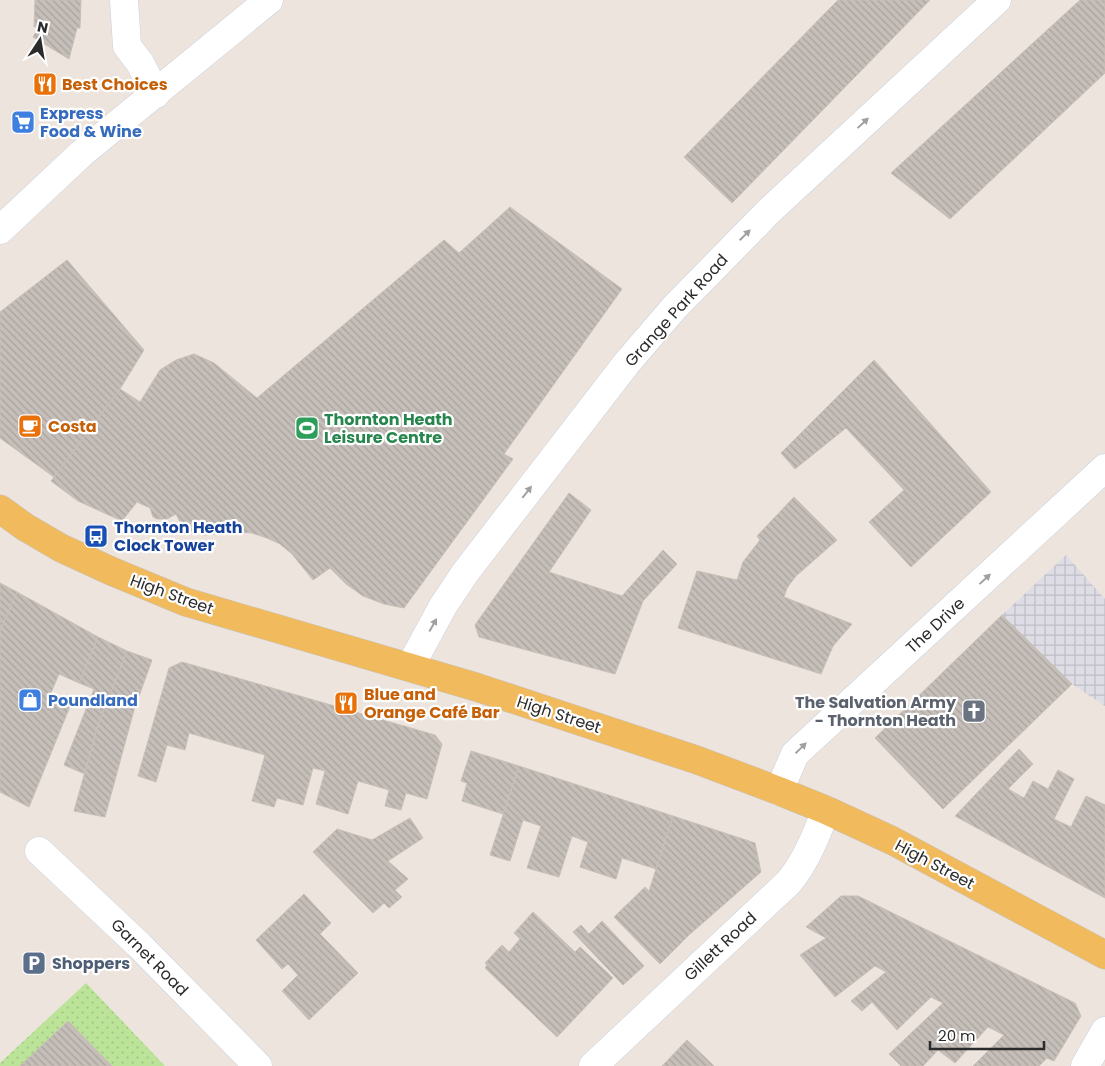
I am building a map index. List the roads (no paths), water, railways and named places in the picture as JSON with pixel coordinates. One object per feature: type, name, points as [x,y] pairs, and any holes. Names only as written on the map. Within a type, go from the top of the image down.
[{"type":"main road","name":"High Street","points":[[0,509],[25,527],[61,548],[186,602],[410,667],[646,742],[779,791],[826,810],[900,845],[1105,954]]},
{"type":"street","points":[[124,0],[127,46],[140,63],[156,94]]},
{"type":"street","points":[[2,227],[82,153],[269,0]]},
{"type":"street","name":"Grange Park Road","points":[[410,667],[443,606],[465,573],[626,364],[674,308],[769,211],[997,0]]},
{"type":"street","name":"The Drive","points":[[779,791],[795,754],[1105,468]]},
{"type":"street","name":"Gillett Road","points":[[593,1066],[799,870],[811,848],[826,810]]},
{"type":"street","name":"Garnet Road","points":[[39,851],[140,945],[258,1066]]},
{"type":"street","points":[[1085,1066],[1105,1031]]},
{"type":"place","name":"Best Choices","points":[[45,84]]},
{"type":"place","name":"Express Food & Wine","points":[[23,122]]},
{"type":"place","name":"Costa","points":[[30,426]]},
{"type":"place","name":"Thornton Heath Leisure Centre","points":[[307,428]]},
{"type":"place","name":"Thornton Heath Clock Tower","points":[[96,536]]},
{"type":"place","name":"Poundland","points":[[30,700]]},
{"type":"place","name":"Blue and Orange Café Bar","points":[[346,703]]},
{"type":"place","name":"The Salvation Army - Thornton Heath","points":[[974,711]]},
{"type":"place","name":"Shoppers","points":[[34,963]]}]
